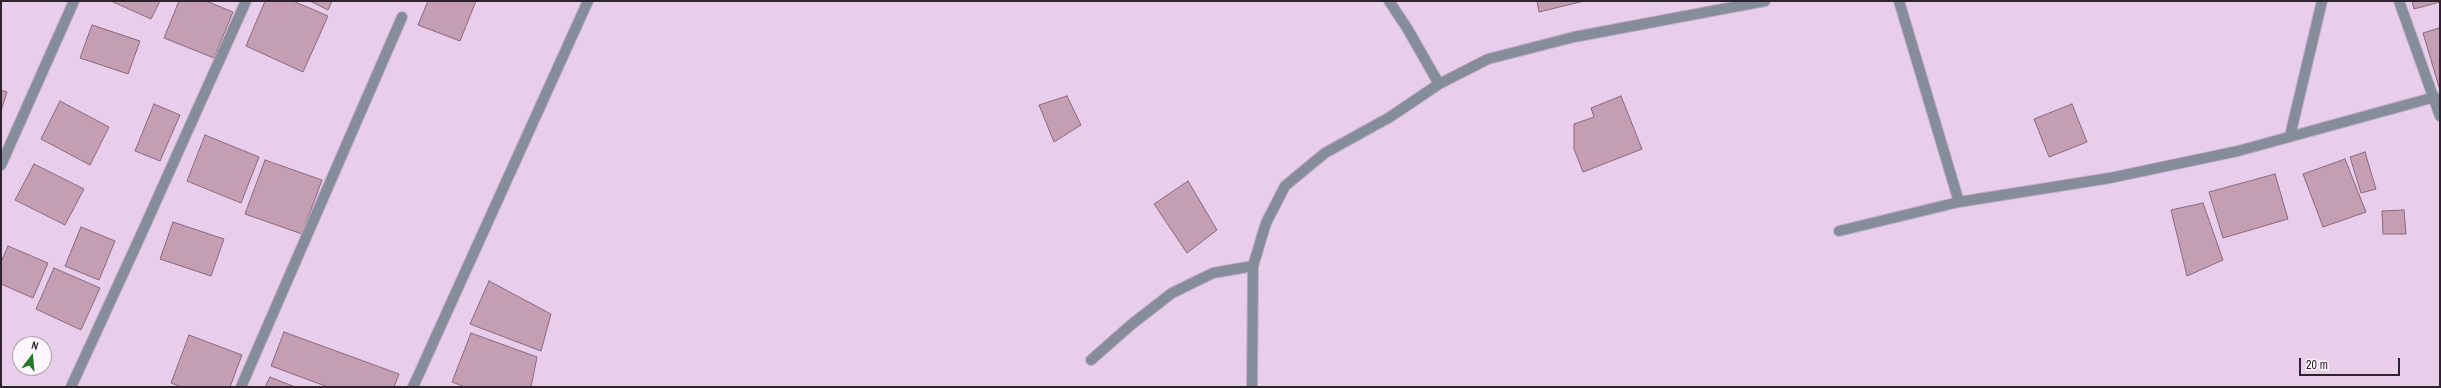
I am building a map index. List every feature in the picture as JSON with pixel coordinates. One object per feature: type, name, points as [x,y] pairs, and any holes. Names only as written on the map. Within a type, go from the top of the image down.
[{"type":"street","points":[[1,165],[74,1]]},
{"type":"street","points":[[71,387],[246,1]]},
{"type":"street","points":[[413,387],[588,1]]},
{"type":"street","points":[[1389,1],[1407,28],[1438,84]]},
{"type":"street","points":[[1252,387],[1253,266],[1266,223],[1285,186],[1325,153],[1390,117],[1438,84],[1488,59],[1574,37],[1765,1]]},
{"type":"street","points":[[1899,1],[1959,202]]},
{"type":"street","points":[[2290,136],[2322,1]]},
{"type":"street","points":[[2399,1],[2435,97],[2440,116]]},
{"type":"street","points":[[241,387],[402,17]]},
{"type":"street","points":[[1839,231],[1959,202],[2110,178],[2238,151],[2435,97]]},
{"type":"street","points":[[1092,360],[1132,324],[1172,293],[1213,273],[1253,266]]},
{"type":"building","points":[[111,1],[160,1],[151,19]]},
{"type":"building","points":[[179,1],[206,1],[233,12],[214,58],[164,38]]},
{"type":"building","points":[[265,1],[293,1],[328,16],[303,72],[246,46]]},
{"type":"building","points":[[310,1],[332,1],[328,10]]},
{"type":"building","points":[[428,1],[476,1],[460,41],[418,25]]},
{"type":"building","points":[[1537,1],[1584,1],[1539,12]]},
{"type":"building","points":[[2412,1],[2440,1],[2440,2],[2414,9]]},
{"type":"building","points":[[92,25],[140,41],[128,74],[80,58]]},
{"type":"building","points":[[2439,28],[2440,32],[2440,90],[2423,33]]},
{"type":"building","points":[[1,90],[7,92],[1,111]]},
{"type":"building","points":[[1067,96],[1081,125],[1054,142],[1039,105]]},
{"type":"building","points":[[1621,96],[1642,149],[1583,172],[1574,149],[1574,124],[1594,117],[1591,108]]},
{"type":"building","points":[[60,101],[109,127],[90,165],[41,139]]},
{"type":"building","points":[[154,104],[180,115],[160,161],[135,151]]},
{"type":"building","points":[[2072,104],[2087,142],[2049,157],[2034,119]]},
{"type":"building","points":[[205,135],[259,157],[241,203],[187,181]]},
{"type":"building","points":[[2365,152],[2376,189],[2361,193],[2350,157]]},
{"type":"building","points":[[2345,159],[2366,212],[2323,227],[2303,174]]},
{"type":"building","points":[[265,160],[322,180],[302,234],[245,214]]},
{"type":"building","points":[[34,164],[84,189],[65,225],[15,200]]},
{"type":"building","points":[[2275,174],[2288,219],[2223,238],[2209,192]]},
{"type":"building","points":[[1188,181],[1217,230],[1187,253],[1154,204]]},
{"type":"building","points":[[2203,203],[2223,260],[2187,276],[2171,210]]},
{"type":"building","points":[[2404,210],[2406,234],[2383,234],[2382,211]]},
{"type":"building","points":[[173,222],[224,239],[211,276],[160,259]]},
{"type":"building","points":[[81,227],[115,241],[99,280],[65,266]]},
{"type":"building","points":[[8,246],[48,263],[33,298],[1,284],[1,262]]},
{"type":"building","points":[[54,268],[100,288],[81,330],[36,309]]},
{"type":"building","points":[[489,281],[551,314],[541,351],[470,324]]},
{"type":"building","points":[[284,332],[399,374],[394,387],[328,387],[271,366]]},
{"type":"building","points":[[471,333],[537,357],[531,387],[465,387],[452,382]]},
{"type":"building","points":[[189,335],[242,355],[230,387],[182,387],[171,383]]},
{"type":"building","points":[[270,377],[295,387],[265,387]]}]
